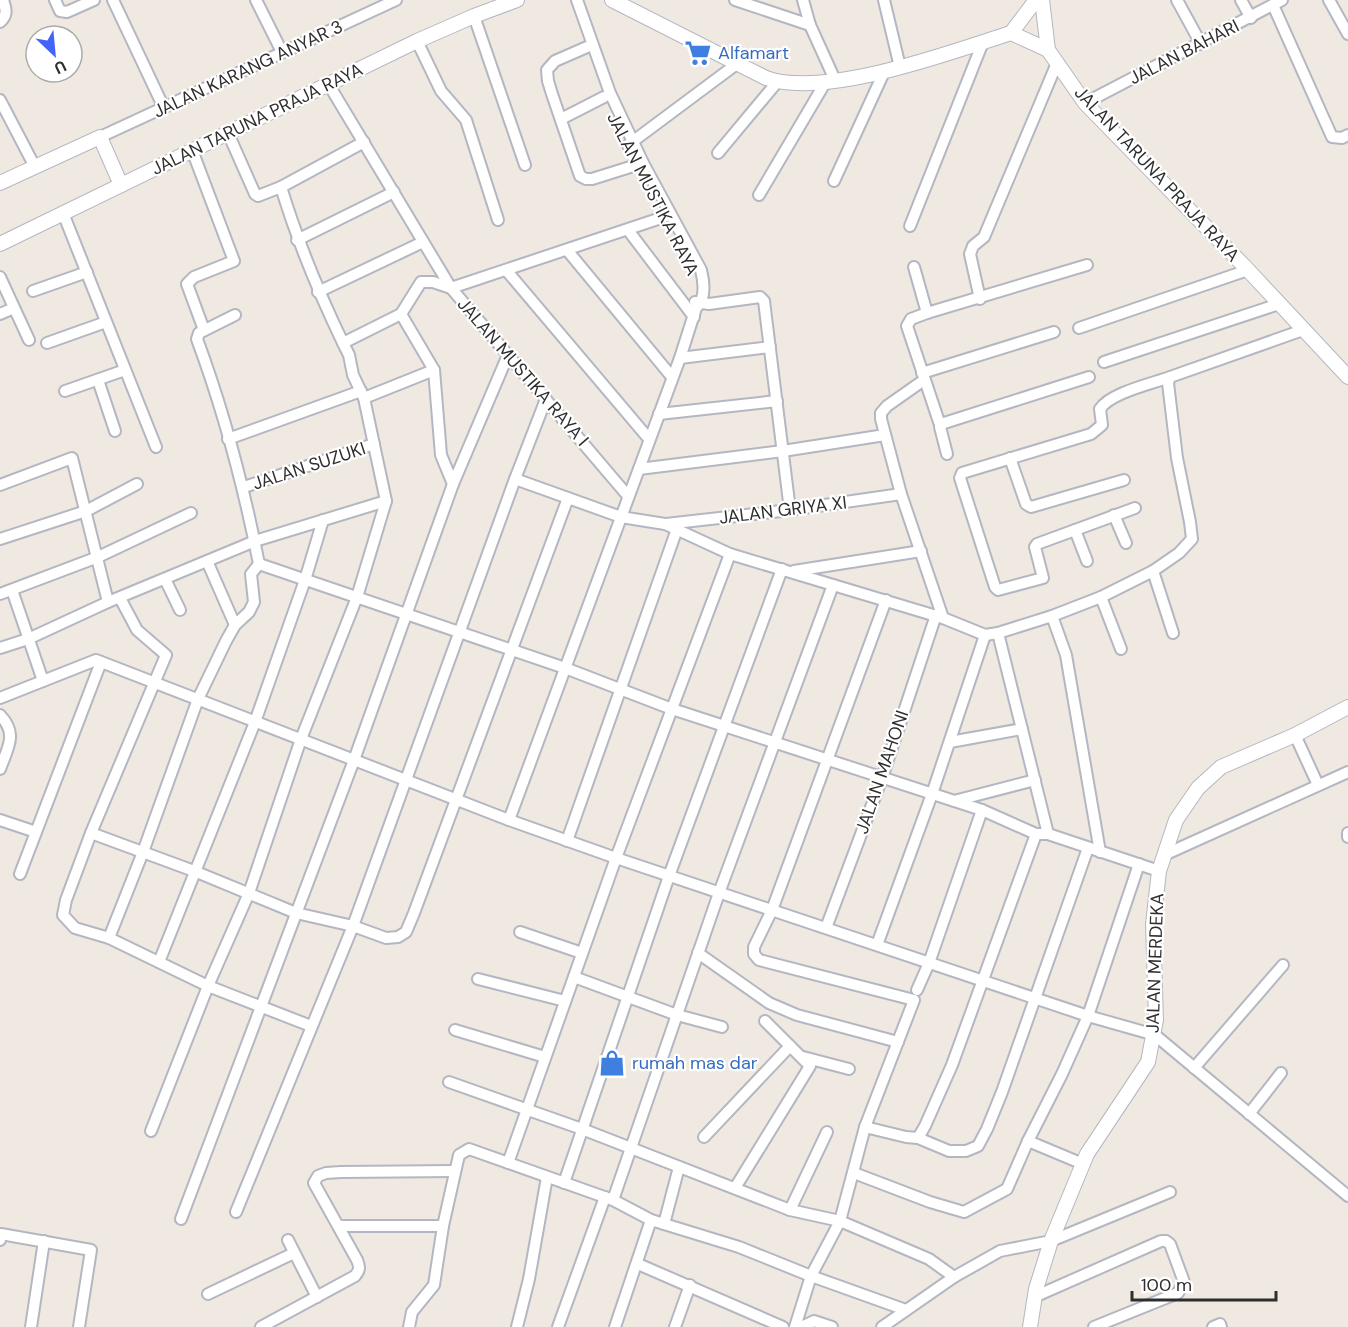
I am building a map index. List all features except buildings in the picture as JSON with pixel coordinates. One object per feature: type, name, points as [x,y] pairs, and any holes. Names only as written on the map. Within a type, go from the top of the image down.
[{"type":"street","points":[[0,22],[5,18],[6,10],[3,0]]},
{"type":"street","points":[[55,0],[60,11],[68,12],[94,0]]},
{"type":"street","points":[[113,0],[164,108]]},
{"type":"street","points":[[256,0],[282,52]]},
{"type":"street","name":"JALAN KARANG ANYAR 3","points":[[100,137],[396,0]]},
{"type":"street","name":"JALAN TARUNA PRAJA RAYA","points":[[0,244],[417,41],[517,0]]},
{"type":"street","name":"JALAN MUSTIKA RAYA","points":[[509,820],[680,358],[704,282],[701,270],[667,216],[604,97],[570,0]]},
{"type":"street","name":"JALAN MUSTIKA RAYA","points":[[577,0],[630,144]]},
{"type":"street","points":[[612,0],[766,78],[778,81],[830,82],[900,67],[1011,33],[1036,0]]},
{"type":"street","points":[[735,0],[810,25]]},
{"type":"street","points":[[802,0],[830,82]]},
{"type":"street","points":[[884,0],[900,67]]},
{"type":"street","points":[[1042,0],[1048,50]]},
{"type":"street","points":[[1177,0],[1201,44]]},
{"type":"street","points":[[1241,0],[1251,18]]},
{"type":"street","points":[[1329,0],[1348,34]]},
{"type":"street","points":[[1278,3],[1332,137],[1342,138],[1348,135]]},
{"type":"street","name":"JALAN BAHARI","points":[[1085,103],[1278,3]]},
{"type":"street","points":[[474,16],[525,165]]},
{"type":"street","points":[[1011,33],[1048,50]]},
{"type":"street","points":[[417,41],[441,92],[466,120],[498,220]]},
{"type":"street","points":[[910,226],[983,42]]},
{"type":"street","points":[[587,47],[555,61],[547,70],[548,81],[580,176],[586,179],[640,164]]},
{"type":"street","name":"JALAN TARUNA PRAJA RAYA","points":[[1048,50],[1085,103],[1346,372]]},
{"type":"street","points":[[630,144],[738,63]]},
{"type":"street","points":[[980,299],[970,254],[973,246],[984,237],[1057,63]]},
{"type":"street","points":[[834,181],[885,70]]},
{"type":"street","points":[[718,153],[778,81]]},
{"type":"street","points":[[759,195],[830,82]]},
{"type":"street","points":[[329,85],[451,288]]},
{"type":"street","points":[[561,119],[604,97]]},
{"type":"street","points":[[0,100],[35,166]]},
{"type":"street","points":[[228,133],[255,194],[258,196],[281,187],[364,142]]},
{"type":"street","points":[[0,183],[100,137],[121,185]]},
{"type":"street","points":[[192,150],[234,261],[194,277],[187,284],[204,330]]},
{"type":"street","points":[[151,1131],[208,986],[249,893],[301,739],[357,597],[386,501],[363,395],[353,375],[349,355],[318,292],[297,240],[281,187]]},
{"type":"street","points":[[297,240],[394,192]]},
{"type":"street","points":[[63,213],[156,447]]},
{"type":"street","name":"JALAN MUSTIKA RAYA I","points":[[628,496],[451,288],[667,216]]},
{"type":"street","points":[[628,230],[696,308],[760,297],[763,299],[790,510]]},
{"type":"street","points":[[318,292],[423,242]]},
{"type":"street","points":[[567,250],[672,377]]},
{"type":"street","points":[[947,454],[941,424],[907,326],[911,319],[1087,265]]},
{"type":"street","points":[[914,267],[927,313]]},
{"type":"street","points":[[506,270],[649,439]]},
{"type":"street","points":[[1079,328],[1248,270]]},
{"type":"street","points":[[33,291],[87,272]]},
{"type":"street","points":[[0,277],[28,340]]},
{"type":"street","points":[[343,343],[401,314],[422,282],[433,282],[451,288]]},
{"type":"street","points":[[1104,362],[1280,304]]},
{"type":"street","points":[[0,314],[15,308]]},
{"type":"street","points":[[401,314],[434,370],[441,455],[453,484]]},
{"type":"street","points":[[235,315],[199,333],[197,339],[214,385],[228,439],[244,487],[260,564]]},
{"type":"street","points":[[47,343],[106,322]]},
{"type":"street","points":[[1135,508],[1035,546],[1043,578],[996,589],[960,478],[962,473],[1091,434],[1102,425],[1100,410],[1102,406],[1126,393],[1303,330]]},
{"type":"street","points":[[940,616],[901,494],[881,419],[883,410],[923,377],[1054,332]]},
{"type":"street","points":[[680,358],[770,347]]},
{"type":"street","points":[[181,1219],[354,760],[453,484],[508,355]]},
{"type":"street","points":[[65,391],[125,370]]},
{"type":"street","points":[[228,439],[434,370]]},
{"type":"street","points":[[941,424],[1089,377]]},
{"type":"street","points":[[515,479],[621,517],[665,524],[730,554],[940,616],[985,635],[998,633],[1101,597],[1153,571],[1179,553],[1191,539],[1191,522],[1177,458],[1171,412],[1168,383],[1170,377]]},
{"type":"street","points":[[98,380],[115,431]]},
{"type":"street","points":[[236,1212],[353,926],[546,399]]},
{"type":"street","points":[[659,414],[777,401]]},
{"type":"street","points":[[639,469],[783,451],[885,435]]},
{"type":"street","name":"JALAN SUZUKI","points":[[244,487],[374,444]]},
{"type":"street","points":[[0,485],[72,458],[108,602]]},
{"type":"street","points":[[1010,458],[1027,505],[1031,507],[1124,480]]},
{"type":"street","points":[[0,539],[86,511],[137,484]]},
{"type":"street","name":"JALAN GRIYA XI","points":[[665,524],[790,510],[901,494]]},
{"type":"street","points":[[91,833],[194,871],[296,913],[353,926],[386,938],[398,937],[406,932],[568,498]]},
{"type":"street","points":[[0,648],[28,639],[108,602],[255,541],[386,501]]},
{"type":"street","points":[[0,594],[98,557],[191,513]]},
{"type":"street","points":[[1114,515],[1126,543]]},
{"type":"street","points":[[159,962],[255,722],[305,580],[323,520]]},
{"type":"street","points":[[567,841],[677,530]]},
{"type":"street","points":[[1075,530],[1087,561]]},
{"type":"street","points":[[786,570],[921,551]]},
{"type":"street","points":[[508,1163],[616,858],[730,554]]},
{"type":"street","points":[[207,561],[236,625]]},
{"type":"street","points":[[260,564],[565,668],[672,710],[982,810],[1036,834],[1048,834],[1159,871]]},
{"type":"street","points":[[109,938],[143,852],[198,699],[226,641],[254,602],[251,573],[260,564]]},
{"type":"street","points":[[564,1183],[723,726],[786,570]]},
{"type":"street","points":[[1153,571],[1173,633]]},
{"type":"street","points":[[165,579],[180,610]]},
{"type":"street","points":[[558,1327],[631,1148],[719,893],[833,585]]},
{"type":"street","points":[[12,590],[43,681]]},
{"type":"street","points":[[1101,597],[1121,648]]},
{"type":"street","points":[[120,598],[137,630],[166,655],[91,833],[66,900],[63,915],[75,928],[109,938],[208,986],[311,1026]]},
{"type":"street","points":[[795,1327],[811,1276],[840,1221],[865,1127],[914,1000],[759,960],[754,954],[754,947],[772,910],[886,600]]},
{"type":"street","name":"JALAN MAHONI","points":[[826,928],[940,616]]},
{"type":"street","points":[[1052,616],[1066,655],[1100,852]]},
{"type":"street","points":[[998,633],[1048,834]]},
{"type":"street","points":[[877,945],[932,794],[985,635]]},
{"type":"street","points":[[0,698],[96,660],[567,841],[1088,1016],[1155,1035],[1348,1196]]},
{"type":"street","points":[[20,874],[101,662]]},
{"type":"street","name":"JALAN MERDEKA","points":[[1030,1327],[1034,1297],[1051,1241],[1087,1154],[1148,1062],[1155,1035],[1156,1020],[1154,924],[1159,871],[1176,820],[1198,788],[1229,762],[1347,711]]},
{"type":"street","points":[[0,715],[9,725],[11,734],[0,769]]},
{"type":"street","points":[[950,742],[1022,729]]},
{"type":"street","points":[[1295,735],[1318,785]]},
{"type":"street","points":[[1164,855],[1348,772]]},
{"type":"street","points":[[954,801],[1035,780]]},
{"type":"street","points":[[917,990],[929,963],[982,810]]},
{"type":"street","points":[[0,820],[36,832]]},
{"type":"street","points":[[918,1138],[952,1065],[1036,834]]},
{"type":"street","points":[[865,1127],[918,1138],[949,1151],[966,1151],[978,1146],[1002,1092],[1088,848]]},
{"type":"street","points":[[854,1173],[930,1202],[964,1212],[1007,1189],[1088,1016],[1139,864]]},
{"type":"street","points":[[520,932],[582,953]]},
{"type":"street","points":[[698,953],[769,1003],[797,1015],[898,1042]]},
{"type":"street","points":[[1194,1068],[1283,965]]},
{"type":"street","points":[[574,977],[677,1015],[722,1027]]},
{"type":"street","points":[[478,979],[565,1001]]},
{"type":"street","points":[[735,1188],[810,1066],[765,1021]]},
{"type":"street","points":[[455,1030],[545,1057]]},
{"type":"street","points":[[704,1137],[790,1047]]},
{"type":"street","points":[[801,1057],[849,1069]]},
{"type":"street","points":[[1249,1114],[1281,1073]]},
{"type":"street","points":[[449,1082],[631,1148],[790,1210],[840,1221],[929,1259],[954,1277]]},
{"type":"street","points":[[790,1210],[827,1132]]},
{"type":"street","points":[[1028,1141],[1083,1164]]},
{"type":"street","points":[[409,1327],[412,1312],[434,1285],[443,1226],[459,1155],[469,1149],[609,1198],[651,1220],[739,1247],[906,1310]]},
{"type":"street","points":[[664,1224],[680,1167]]},
{"type":"street","points":[[261,1327],[355,1276],[360,1267],[314,1183],[318,1176],[341,1172],[455,1171]]},
{"type":"street","points":[[517,1327],[529,1279],[548,1177]]},
{"type":"street","points":[[882,1327],[954,1277],[1000,1251],[1051,1241],[1170,1192]]},
{"type":"street","points":[[615,1327],[651,1220]]},
{"type":"street","points":[[339,1226],[443,1226]]},
{"type":"street","points":[[1,1237],[44,1241],[92,1250],[79,1327]]},
{"type":"street","points":[[288,1240],[317,1297]]},
{"type":"street","points":[[31,1327],[44,1241]]},
{"type":"street","points":[[1034,1297],[1161,1241],[1170,1244],[1184,1282],[1178,1293],[1094,1327]]},
{"type":"street","points":[[208,1294],[294,1253]]},
{"type":"street","points":[[638,1263],[783,1327]]},
{"type":"street","points":[[675,1327],[690,1285]]},
{"type":"street","points":[[801,1327],[814,1321],[832,1327]]},
{"type":"street","points":[[1213,1327],[1220,1324],[1221,1327]]},
{"type":"place","name":"Alfamart","points":[[698,53]]},
{"type":"place","name":"rumah mas dar","points":[[612,1063]]}]
